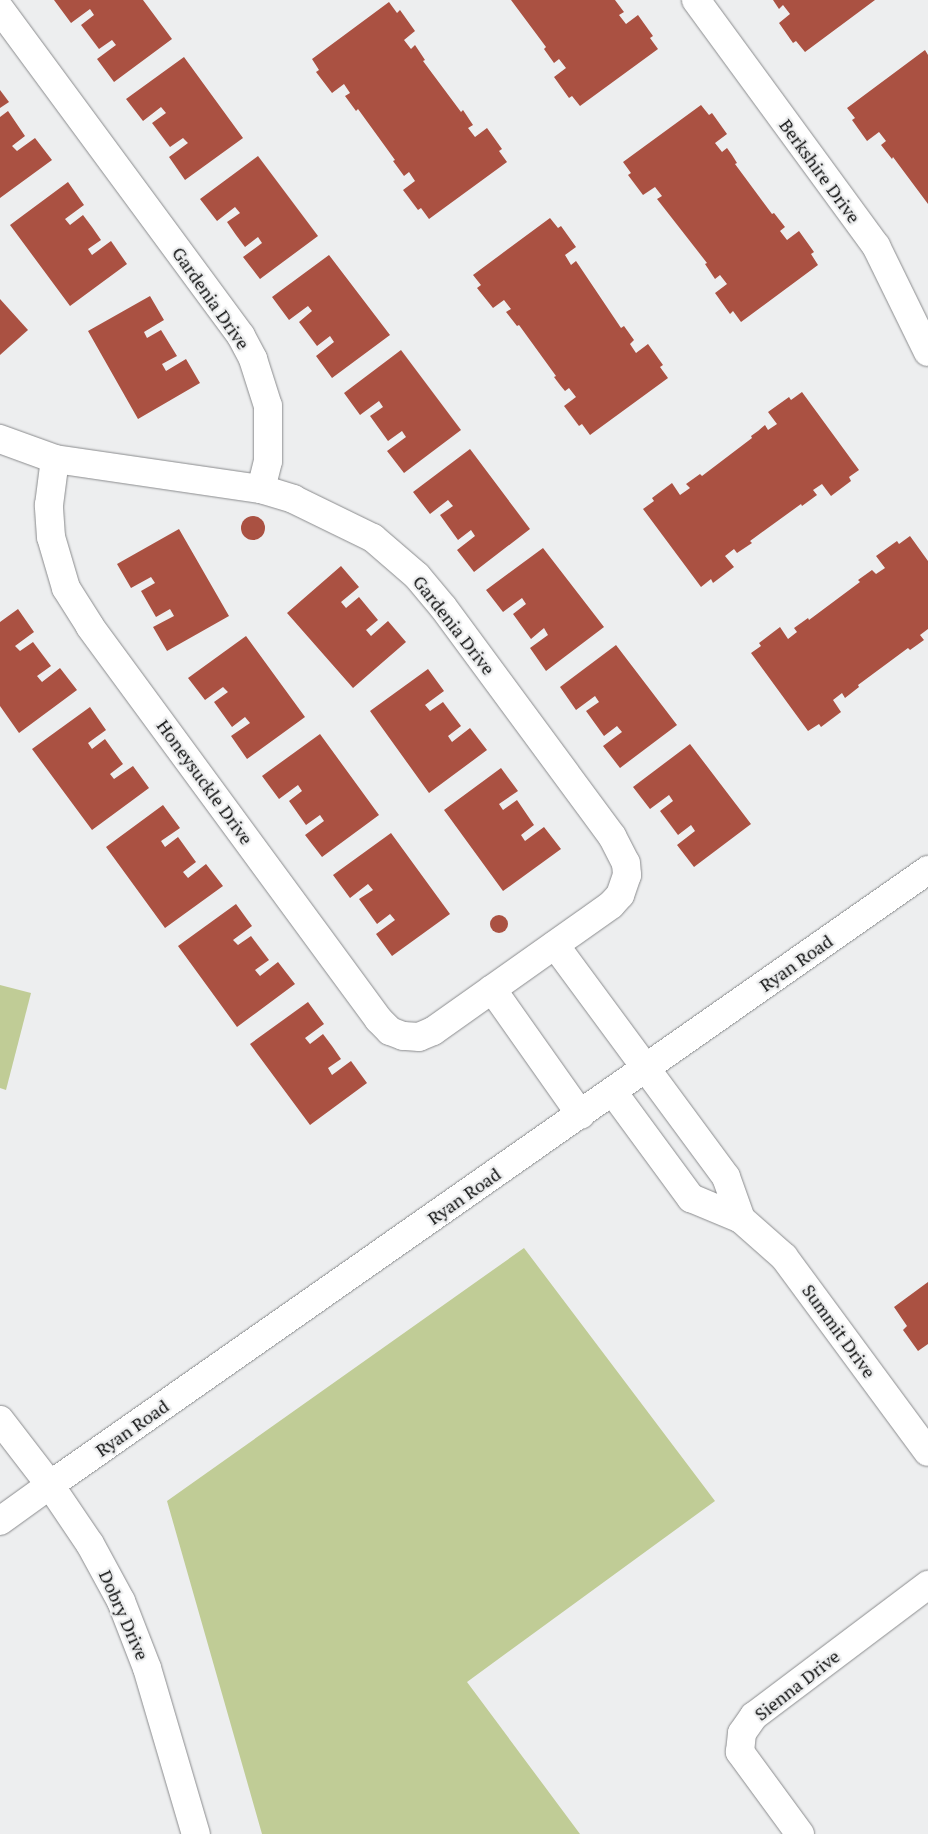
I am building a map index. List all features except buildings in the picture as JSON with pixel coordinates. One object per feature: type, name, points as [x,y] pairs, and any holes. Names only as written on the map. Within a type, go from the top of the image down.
[{"type":"street","name":"Berkshire Drive","points":[[696,0],[876,246],[928,352]]},
{"type":"street","name":"Gardenia Drive","points":[[0,9],[241,336],[253,359],[268,406],[268,461],[262,489],[293,499],[333,516],[373,538],[418,576],[612,836],[626,863],[625,886],[612,905],[524,967]]},
{"type":"street","points":[[0,440],[55,459],[262,489]]},
{"type":"street","name":"Honeysuckle Drive","points":[[55,459],[49,505],[51,537],[66,588],[90,626],[379,1020],[397,1034],[419,1037],[433,1031],[524,967]]},
{"type":"street","name":"Ryan Road","points":[[0,1521],[928,870]]},
{"type":"street","points":[[555,945],[646,1069]]},
{"type":"street","points":[[492,989],[581,1115]]},
{"type":"street","name":"Summit Drive","points":[[646,1069],[726,1177],[741,1219]]},
{"type":"street","name":"Summit Drive","points":[[613,1092],[691,1198],[741,1219],[784,1257],[928,1452]]},
{"type":"street","name":"Dobry Drive","points":[[0,1420],[50,1485],[90,1544],[121,1601],[147,1668],[196,1834]]},
{"type":"street","name":"Sienna Drive","points":[[800,1834],[740,1752],[742,1732],[754,1716],[928,1585]]},
{"type":"green space","points":[[0,985],[31,993],[6,1090],[0,1088]]},
{"type":"green space","points":[[524,1248],[715,1501],[467,1682],[580,1834],[262,1834],[167,1501]]}]
